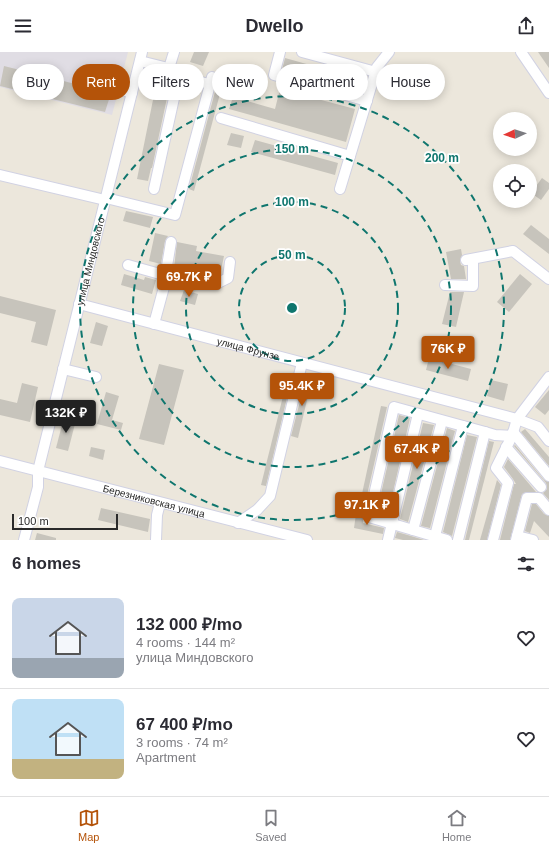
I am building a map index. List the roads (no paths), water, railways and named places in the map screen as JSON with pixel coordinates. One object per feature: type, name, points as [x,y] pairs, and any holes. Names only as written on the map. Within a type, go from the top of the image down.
[{"type":"street","points":[[170,64],[174,52]]},
{"type":"street","points":[[280,52],[274,75],[367,101]]},
{"type":"street","points":[[302,52],[376,72],[340,189]]},
{"type":"street","points":[[379,64],[389,52]]},
{"type":"street","points":[[521,52],[549,93]]},
{"type":"street","points":[[141,56],[160,64]]},
{"type":"street","name":"улица Миндовского","points":[[24,540],[35,513],[38,471],[141,56]]},
{"type":"street","points":[[0,175],[175,215],[210,80],[204,80]]},
{"type":"street","points":[[154,189],[174,100]]},
{"type":"street","points":[[221,118],[350,156]]},
{"type":"street","points":[[154,324],[167,276],[171,242]]},
{"type":"street","points":[[445,285],[472,286],[469,260],[513,251],[549,279]]},
{"type":"street","points":[[128,265],[167,276],[173,275],[216,284],[228,278],[230,262]]},
{"type":"street","name":"улица Фрунзе","points":[[79,304],[517,419],[538,427],[549,441]]},
{"type":"street","points":[[238,523],[257,510],[270,496],[302,363]]},
{"type":"street","points":[[63,369],[96,377]]},
{"type":"street","points":[[493,540],[508,483],[496,468],[512,434],[517,419],[549,377]]},
{"type":"street","points":[[447,540],[369,518],[394,407],[495,435],[512,434]]},
{"type":"street","points":[[388,540],[418,414]]},
{"type":"street","points":[[413,530],[442,421]]},
{"type":"street","points":[[434,536],[463,426]]},
{"type":"street","points":[[458,540],[485,432]]},
{"type":"street","points":[[512,434],[549,476]]},
{"type":"street","points":[[506,447],[541,487]]},
{"type":"street","name":"Березниковская улица","points":[[0,461],[307,540]]},
{"type":"street","points":[[533,540],[516,538],[527,498],[539,498],[549,510]]},
{"type":"street","points":[[156,540],[157,515],[160,502]]}]
